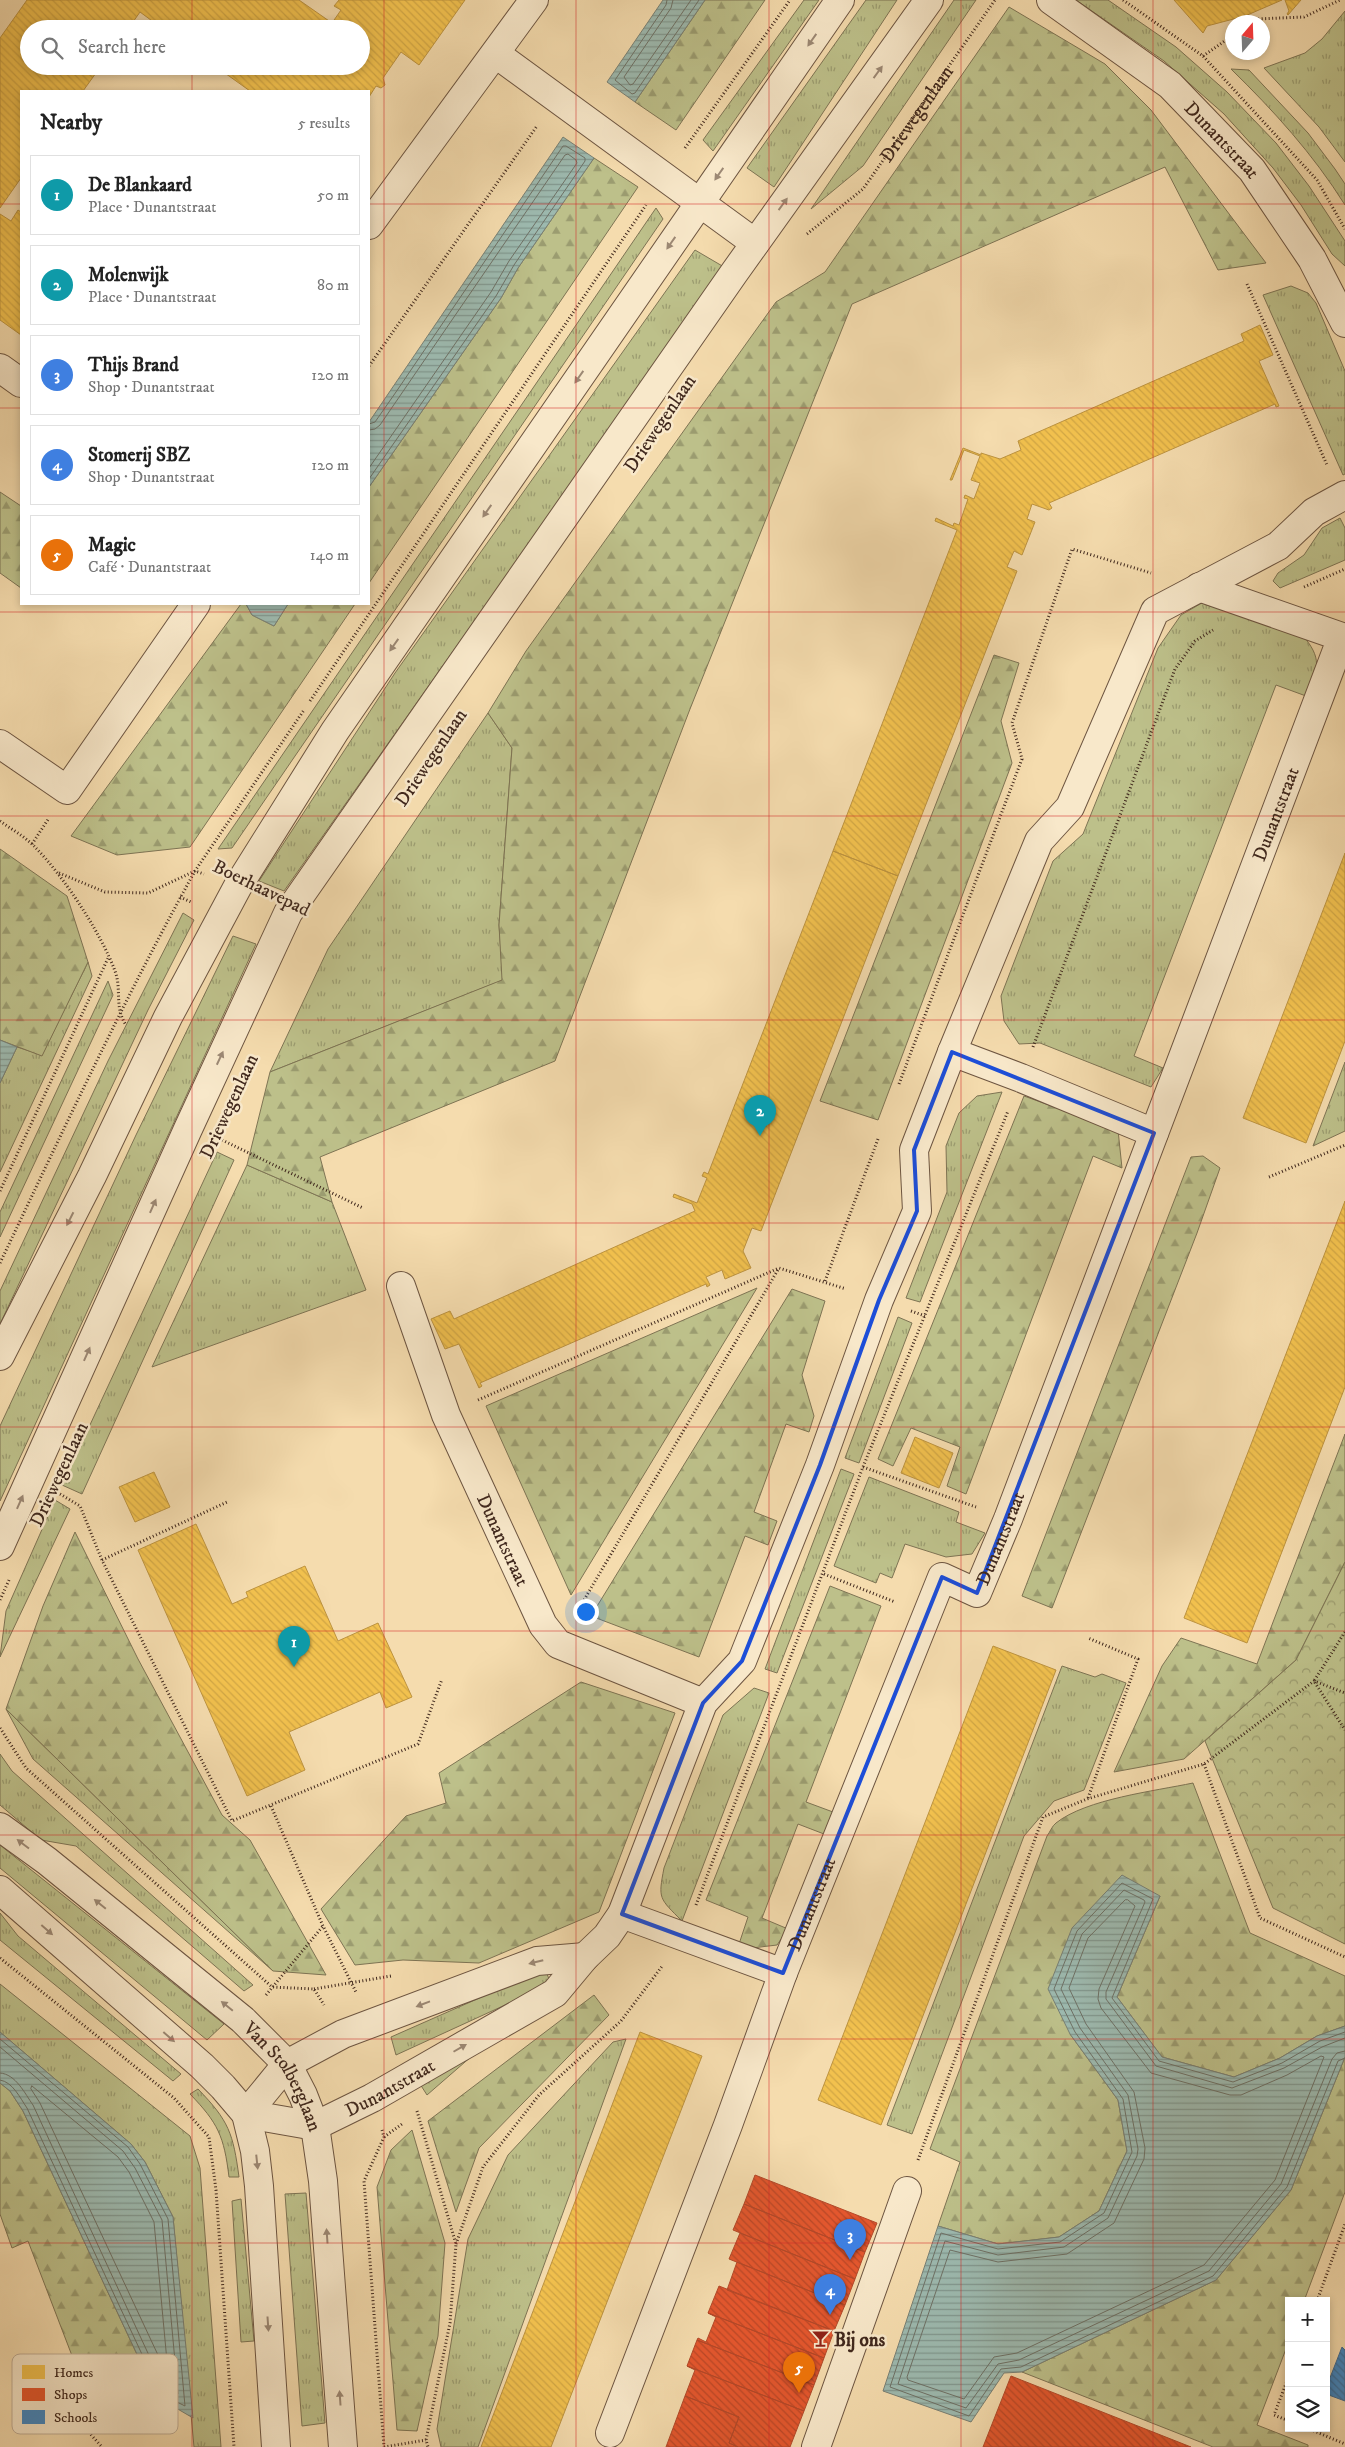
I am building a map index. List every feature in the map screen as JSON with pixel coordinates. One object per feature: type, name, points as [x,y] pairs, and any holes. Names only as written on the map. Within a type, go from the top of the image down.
[{"type":"street","points":[[370,224],[534,0]]},
{"type":"street","points":[[0,1356],[92,1176],[168,1017],[238,886],[335,731],[840,0]]},
{"type":"street","name":"Driewegenlaan","points":[[0,1546],[179,1147],[288,913],[755,243],[929,0]]},
{"type":"street","name":"Dunantstraat","points":[[1051,0],[1170,85],[1252,170],[1312,259],[1345,323]]},
{"type":"street","points":[[496,54],[755,243]]},
{"type":"street","points":[[0,368],[20,382]]},
{"type":"street","name":"Dunantstraat","points":[[315,2126],[372,2098],[555,1993],[584,1957],[607,1936],[622,1914],[703,1703],[742,1661],[820,1464],[879,1300],[917,1211],[914,1150],[952,1052],[1039,841],[1070,807],[1156,611],[1278,546],[1314,512],[1343,496]]},
{"type":"street","name":"Dunantstraat","points":[[610,2433],[728,2126],[784,1972],[942,1577],[977,1593],[1008,1519],[1342,637],[1199,587]]},
{"type":"street","points":[[0,744],[67,790],[195,605]]},
{"type":"street","points":[[952,1052],[1021,1078],[1154,1133]]},
{"type":"street","name":"Dunantstraat","points":[[401,1286],[446,1415],[543,1625],[558,1644],[703,1703]]},
{"type":"street","name":"Van Stolberglaan","points":[[0,1827],[46,1861],[243,2020],[287,2064],[303,2095],[315,2126],[323,2181],[343,2447]]},
{"type":"street","points":[[0,1890],[202,2066],[246,2114],[255,2151],[259,2186],[276,2447]]},
{"type":"street","name":"Dunantstraat","points":[[622,1914],[784,1972]]},
{"type":"street","points":[[246,2114],[287,2064],[343,2034],[537,1961],[584,1957]]},
{"type":"street","points":[[246,2114],[315,2126]]},
{"type":"street","points":[[816,2447],[907,2191]]},
{"type":"path","points":[[0,1263],[119,1014],[195,871],[664,178],[790,0]]},
{"type":"path","name":"Driewegenlaan","points":[[801,240],[863,189],[995,0]]},
{"type":"path","points":[[1124,0],[1203,56],[1317,180],[1345,229]]},
{"type":"path","points":[[1270,18],[1304,17],[1340,0]]},
{"type":"path","points":[[1203,56],[1225,41]]},
{"type":"path","points":[[370,365],[556,98]]},
{"type":"path","points":[[1247,284],[1343,496]]},
{"type":"path","points":[[899,1085],[1022,759],[1012,723],[1072,549],[1199,587]]},
{"type":"path","points":[[456,2244],[483,2167],[539,2095],[620,2021],[684,1937],[824,1574],[863,1467],[1021,1078],[1175,669],[1195,641],[1218,627],[1258,607],[1345,569]]},
{"type":"path","name":"Boerhaavepad","points":[[0,821],[32,844],[59,873],[109,955],[119,981],[119,1014]]},
{"type":"path","name":"Boerhaavepad","points":[[59,873],[105,892],[148,894],[195,871],[238,886]]},
{"type":"path","points":[[0,1191],[109,955]]},
{"type":"path","points":[[825,1281],[881,1132]]},
{"type":"path","points":[[214,1136],[363,1208]]},
{"type":"path","points":[[1269,1177],[1345,1145]]},
{"type":"path","points":[[446,1415],[779,1268],[825,1281],[925,1316]]},
{"type":"path","points":[[558,1644],[779,1268]]},
{"type":"path","points":[[863,1467],[1008,1519]]},
{"type":"path","points":[[58,1493],[80,1506],[102,1560],[232,1821],[418,1744],[442,1679]]},
{"type":"path","points":[[102,1560],[227,1502]]},
{"type":"path","points":[[824,1574],[927,1614]]},
{"type":"path","points":[[0,1600],[12,1575]]},
{"type":"path","points":[[907,2191],[1043,1817],[1087,1799],[1204,1764],[1314,1681],[1345,1632]]},
{"type":"path","points":[[1087,1799],[1138,1659],[1088,1638]]},
{"type":"path","points":[[1314,1681],[1345,1693]]},
{"type":"path","points":[[1314,1681],[1345,1730]]},
{"type":"path","points":[[1204,1764],[1260,1918],[1345,1957]]},
{"type":"path","points":[[272,1987],[323,1926]]},
{"type":"path","points":[[0,1958],[174,2098],[209,2137],[216,2190],[234,2447]]},
{"type":"path","points":[[1318,2297],[1345,2224]]},
{"type":"path","points":[[1285,2386],[1274,2415],[1285,2419]]},
{"type":"path","points":[[1316,2432],[1345,2444]]},
{"type":"path","points":[[90,2434],[102,2447]]},
{"type":"path","points":[[383,2447],[426,2440]]},
{"type":"highlighted area","points":[[952,1052],[1154,1133],[977,1593],[942,1577],[783,1973],[622,1914],[703,1703],[742,1661],[820,1465],[879,1300],[917,1211],[914,1150]]},
{"type":"green space","points":[[705,0],[765,0],[676,130],[635,102]]},
{"type":"green space","points":[[804,0],[819,0],[713,151],[703,140]]},
{"type":"green space","points":[[866,0],[897,0],[774,187],[747,168]]},
{"type":"green space","points":[[954,0],[976,0],[863,166],[811,209]]},
{"type":"green space","points":[[1076,0],[1108,0],[1176,47],[1227,92],[1276,143],[1309,186],[1345,241],[1345,266],[1332,254],[1301,205],[1273,168],[1224,114],[1164,61]]},
{"type":"green space","points":[[1009,7],[1105,64],[1151,110],[1266,263],[1218,270],[1165,167],[852,304],[690,709],[555,1061],[320,1157],[332,1202],[247,1165],[270,1072],[502,980],[499,925],[512,748],[488,713],[526,651],[776,302],[825,272]]},
{"type":"green space","points":[[1345,11],[1345,162],[1319,127],[1264,68],[1305,53],[1322,39]]},
{"type":"green space","points":[[1231,69],[1249,70],[1308,133],[1345,184],[1345,205],[1320,168],[1292,134]]},
{"type":"green space","points":[[594,158],[638,187],[370,582],[370,486],[501,298],[518,268]]},
{"type":"green space","points":[[656,208],[663,219],[232,848],[218,849]]},
{"type":"green space","points":[[695,250],[724,267],[284,891],[259,881],[395,673]]},
{"type":"green space","points":[[1291,286],[1308,293],[1316,303],[1345,371],[1345,474],[1343,475],[1263,295]]},
{"type":"green space","points":[[0,492],[20,505],[20,587],[0,573]]},
{"type":"green space","points":[[1340,518],[1345,528],[1345,560],[1280,588],[1273,581],[1278,573],[1304,555],[1322,528]]},
{"type":"green space","points":[[1207,600],[1305,638],[1315,654],[1316,667],[1306,696],[1276,685],[1134,1056],[1163,1068],[1151,1087],[1040,1043],[1019,1044],[1004,1021],[1001,996],[1053,861],[1083,834],[1158,648],[1181,615]]},
{"type":"green space","points":[[240,605],[247,605],[252,615],[274,626],[287,605],[354,605],[190,847],[117,855],[71,836]]},
{"type":"green space","points":[[994,655],[1019,663],[1001,721],[1012,763],[878,1120],[820,1101]]},
{"type":"green space","points":[[488,713],[512,748],[499,925],[503,980],[270,1072],[328,949]]},
{"type":"green space","points":[[0,849],[67,896],[88,962],[42,1056],[0,1040]]},
{"type":"green space","points":[[183,913],[194,920],[148,1010],[0,1324],[0,1291],[108,1061]]},
{"type":"green space","points":[[233,936],[256,944],[0,1501],[0,1426],[136,1135]]},
{"type":"green space","points":[[88,962],[92,976],[0,1172],[0,1083],[17,1047],[42,1055]]},
{"type":"green space","points":[[108,981],[113,995],[0,1237],[0,1212]]},
{"type":"green space","points":[[1345,1062],[1345,1131],[1313,1146]]},
{"type":"green space","points":[[1002,1092],[920,1302],[906,1298],[947,1192],[946,1146],[959,1113],[977,1096]]},
{"type":"green space","points":[[1024,1096],[1118,1130],[1122,1168],[1093,1156],[966,1494],[947,1486],[960,1447],[911,1428],[893,1466],[878,1459]]},
{"type":"green space","points":[[217,1152],[234,1160],[82,1494],[62,1485]]},
{"type":"green space","points":[[1203,1156],[1220,1168],[1197,1233],[1052,1608],[1022,1596],[1191,1157]]},
{"type":"green space","points":[[247,1165],[332,1202],[366,1290],[152,1367]]},
{"type":"green space","points":[[757,1288],[571,1595],[486,1406]]},
{"type":"green space","points":[[792,1289],[825,1301],[802,1375],[814,1416],[809,1432],[786,1424],[754,1512],[777,1521],[768,1545],[745,1536],[699,1657],[591,1616]]},
{"type":"green space","points":[[898,1317],[912,1323],[859,1463],[845,1458]]},
{"type":"green space","points":[[1345,1434],[1345,1562],[1296,1660],[1184,1759],[1114,1772],[1162,1666],[1181,1638],[1257,1664]]},
{"type":"green space","points":[[841,1469],[854,1474],[777,1673],[765,1669]]},
{"type":"green space","points":[[869,1477],[959,1512],[956,1522],[985,1533],[972,1554],[946,1557],[905,1544],[892,1578],[880,1573],[876,1583],[834,1566]]},
{"type":"green space","points":[[55,1500],[70,1509],[0,1657],[6,1611]]},
{"type":"green space","points":[[75,1532],[138,1659],[222,1815],[250,1840],[326,1975],[273,1971],[6,1709],[43,1606]]},
{"type":"green space","points":[[1345,1562],[1345,1944],[1273,1908],[1205,1741],[1296,1660]]},
{"type":"green space","points":[[830,1586],[881,1606],[806,1802],[833,1812],[824,1834],[798,1824],[762,1918],[788,1929],[777,1945],[752,1948],[739,1944],[748,1917],[706,1900]]},
{"type":"green space","points":[[1062,1666],[1095,1677],[1102,1674],[1126,1683],[1084,1790],[1054,1801],[1024,1836],[912,2134],[887,2125]]},
{"type":"green space","points":[[581,1682],[675,1713],[599,1912],[479,1963],[403,1960],[355,1965],[321,1909],[406,1816],[446,1803],[439,1773]]},
{"type":"green space","points":[[754,1688],[769,1693],[682,1921],[662,1898],[661,1886],[664,1868],[723,1715]]},
{"type":"green space","points":[[6,1709],[273,1971],[33,1759]]},
{"type":"green space","points":[[0,1754],[12,1771],[253,1985],[244,1991],[76,1846],[41,1840],[0,1805]]},
{"type":"green space","points":[[1193,1783],[1250,1933],[1345,1976],[1345,2026],[1317,2036],[1280,2058],[1234,2077],[1162,2057],[1117,1997],[1160,1896],[1070,2034],[1118,2100],[1127,2151],[1099,2211],[1059,2237],[998,2244],[938,2226],[960,2162],[930,2149],[1052,1827],[1069,1815],[1103,1802]]},
{"type":"green space","points":[[0,1845],[224,2024],[207,2040],[0,1868]]},
{"type":"green space","points":[[0,1913],[18,1936],[181,2074],[173,2081],[0,1940]]},
{"type":"green space","points":[[545,1969],[551,1984],[396,2055],[391,2037]]},
{"type":"green space","points":[[0,1984],[190,2136],[200,2168],[221,2447],[194,2447],[173,2217],[145,2162],[131,2144],[0,2032]]},
{"type":"green space","points":[[594,1995],[609,2015],[479,2148],[456,2212],[428,2121]]},
{"type":"green space","points":[[626,2039],[478,2447],[441,2447],[437,2429],[468,2239],[508,2155],[613,2042]]},
{"type":"green space","points":[[480,2049],[427,2095],[420,2084]]},
{"type":"green space","points":[[1345,2057],[1345,2192],[1306,2297],[1285,2297],[1285,2352],[1257,2425],[1308,2445],[1308,2447],[1213,2447],[1022,2372],[1216,2280],[1291,2190]]},
{"type":"green space","points":[[0,2083],[10,2091],[23,2111],[137,2354],[71,2354],[28,2241],[12,2248],[0,2214]]},
{"type":"green space","points":[[198,2089],[217,2110],[228,2128],[232,2138],[239,2177],[229,2177],[225,2151],[218,2131],[207,2113],[190,2094]]},
{"type":"green space","points":[[412,2130],[445,2243],[438,2336],[417,2431],[397,2430],[377,2187],[391,2150]]},
{"type":"green space","points":[[306,2193],[325,2423],[302,2426],[285,2194]]},
{"type":"green space","points":[[241,2199],[254,2341],[241,2342],[232,2201]]},
{"type":"water","points":[[663,0],[705,0],[635,102],[607,82]]},
{"type":"water","points":[[563,137],[594,158],[518,268],[501,298],[370,486],[370,421]]},
{"type":"water","points":[[247,605],[287,605],[274,626],[252,615]]},
{"type":"water","points":[[0,1040],[17,1047],[0,1083]]},
{"type":"water","points":[[1122,1875],[1160,1896],[1117,1997],[1162,2057],[1234,2077],[1280,2058],[1317,2036],[1345,2026],[1345,2057],[1291,2190],[1216,2280],[1022,2372],[1004,2373],[971,2422],[883,2391],[938,2226],[998,2244],[1059,2237],[1099,2211],[1127,2151],[1118,2100],[1070,2034],[1048,1989],[1072,1928]]},
{"type":"water","points":[[0,2032],[131,2144],[145,2162],[173,2217],[193,2418],[178,2409],[178,2354],[137,2354],[23,2111],[10,2091],[0,2083]]},
{"type":"building: Homes","points":[[27,0],[299,0],[328,20],[151,20],[140,12],[134,20],[20,20],[20,75],[95,75],[84,90],[20,90],[20,179],[0,208],[0,38]]},
{"type":"building: Homes","points":[[339,0],[465,0],[419,65],[401,52],[383,78],[385,85],[381,88],[376,86],[370,95],[370,90],[249,90],[228,75],[370,75],[370,20],[334,20],[341,10],[334,6]]},
{"type":"building: Homes","points":[[1174,0],[1282,0],[1247,15],[1225,15],[1225,21],[1207,26],[1203,33]]},
{"type":"building: Homes","points":[[1285,0],[1301,0],[1288,15],[1289,11]]},
{"type":"building: Homes","points":[[18,210],[20,211],[20,334],[0,320],[0,214],[11,221]]},
{"type":"building: Homes","points":[[1260,325],[1273,355],[1259,361],[1279,406],[1276,407],[1275,404],[1049,503],[1052,508],[1049,510],[1032,504],[1027,519],[1035,522],[1022,555],[1014,551],[1007,567],[1017,571],[898,876],[833,851],[957,530],[935,521],[936,518],[953,526],[954,523],[959,525],[968,499],[964,498],[965,495],[974,499],[980,483],[971,480],[980,456],[964,450],[952,480],[950,480],[963,448],[981,455],[981,453],[1000,459],[1021,450],[1018,441],[1244,341],[1241,334]]},
{"type":"building: Homes","points":[[833,851],[898,876],[761,1231],[752,1228],[743,1251],[751,1268],[725,1279],[722,1270],[706,1277],[710,1285],[707,1287],[706,1284],[480,1383],[482,1386],[479,1388],[459,1344],[445,1349],[431,1319],[450,1311],[454,1319],[695,1211],[692,1204],[673,1197],[674,1194],[697,1203],[707,1178],[702,1176],[704,1172],[708,1174]]},
{"type":"building: Homes","points":[[1345,853],[1345,1041],[1306,1143],[1243,1118]]},
{"type":"building: Homes","points":[[1345,1201],[1345,1387],[1247,1643],[1184,1618]]},
{"type":"building: Homes","points":[[915,1437],[953,1453],[939,1488],[901,1473]]},
{"type":"building: Homes","points":[[154,1472],[170,1507],[135,1522],[119,1487]]},
{"type":"building: Homes","points":[[196,1524],[232,1604],[248,1597],[246,1592],[305,1566],[338,1641],[378,1623],[412,1697],[386,1708],[380,1692],[289,1732],[305,1770],[247,1796],[138,1550]]},
{"type":"building: Homes","points":[[993,1646],[1056,1670],[881,2125],[818,2100]]},
{"type":"building: Homes","points":[[640,2032],[702,2056],[551,2447],[481,2447]]},
{"type":"building: Shops","points":[[755,2175],[877,2223],[865,2252],[744,2204]]},
{"type":"building: Shops","points":[[744,2204],[865,2252],[855,2279],[733,2230]]},
{"type":"building: Shops","points":[[740,2233],[855,2279],[845,2305],[729,2259]]},
{"type":"building: Shops","points":[[737,2262],[845,2305],[834,2331],[727,2290]]},
{"type":"building: Shops","points":[[719,2286],[834,2331],[824,2358],[708,2313]]},
{"type":"building: Shops","points":[[708,2313],[824,2358],[814,2385],[697,2340],[698,2338],[706,2342],[716,2317]]},
{"type":"building: Shops","points":[[697,2340],[814,2385],[804,2411],[687,2366]]},
{"type":"building: Shops","points":[[687,2366],[804,2411],[790,2447],[738,2447],[729,2443],[739,2417],[685,2396],[695,2370]]},
{"type":"building: Shops","points":[[1011,2376],[1191,2447],[983,2447]]},
{"type":"building: Shops","points":[[685,2396],[739,2417],[729,2443],[738,2447],[666,2447]]},
{"type":"building: Schools","points":[[1342,2347],[1345,2350],[1345,2401],[1330,2395],[1330,2378]]},
{"type":"place","name":"Molenwijk","points":[[760,1136]]},
{"type":"place","name":"De Blankaard","points":[[294,1667]]},
{"type":"place","name":"Thijs Brand","points":[[850,2260]]},
{"type":"place","name":"Stomerij SBZ","points":[[830,2315]]},
{"type":"place","name":"Bij ons","points":[[820,2339]]},
{"type":"place","name":"Magic","points":[[799,2393]]}]
